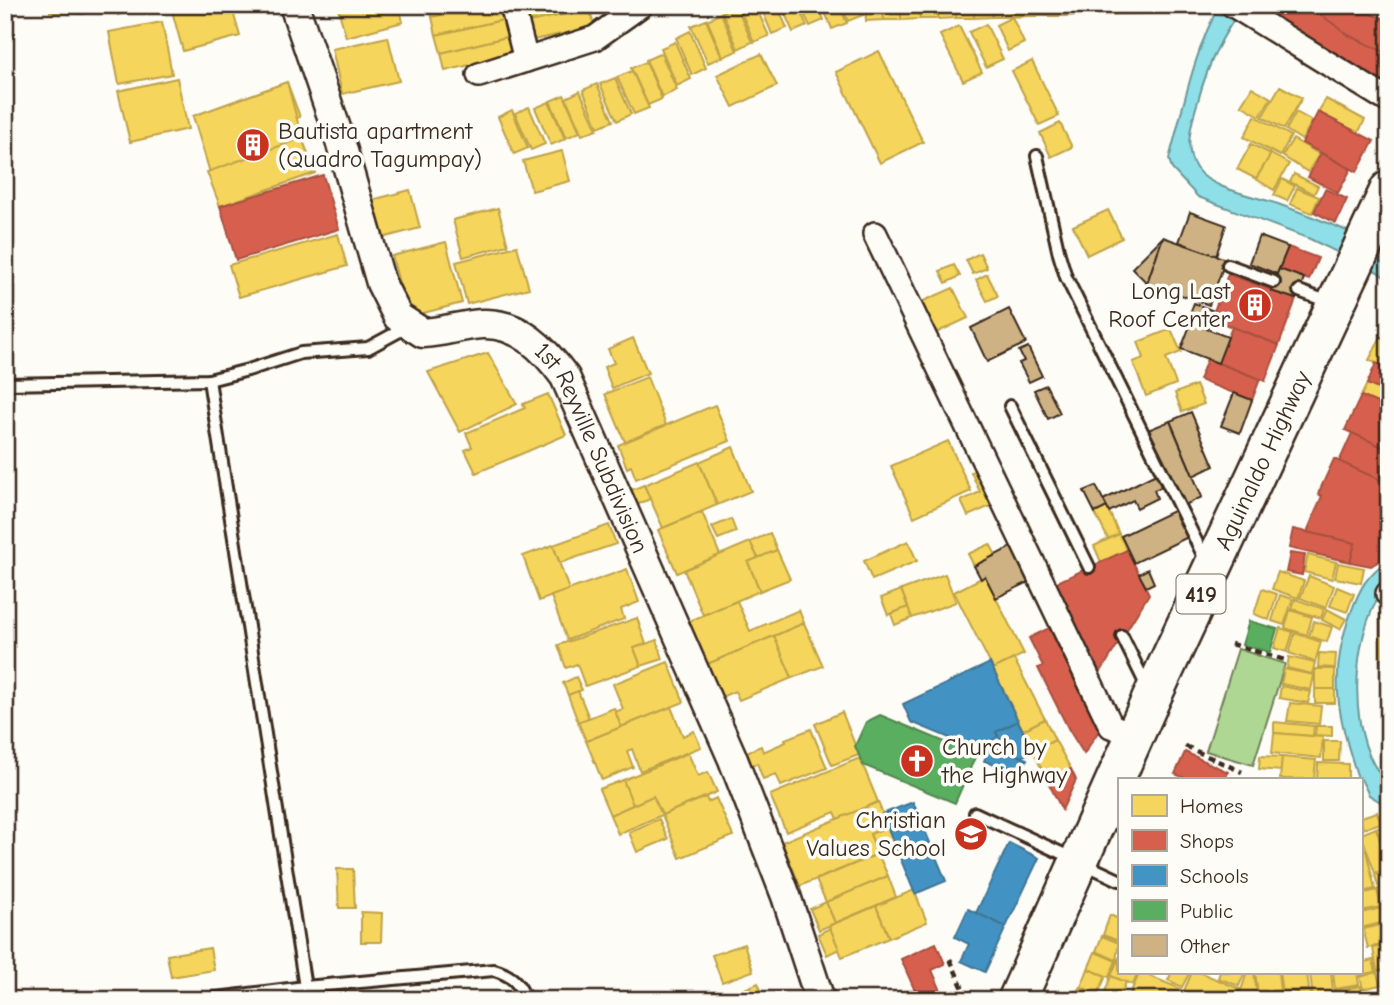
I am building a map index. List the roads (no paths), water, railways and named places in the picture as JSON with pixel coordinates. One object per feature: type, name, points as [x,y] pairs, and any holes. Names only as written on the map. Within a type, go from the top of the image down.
[{"type":"highway","name":"Aguinaldo Highway","points":[[1017,1000],[1152,697],[1335,305],[1385,209]]},
{"type":"street","points":[[294,5],[339,136],[381,283],[398,317],[410,326]]},
{"type":"street","points":[[512,5],[526,60]]},
{"type":"street","points":[[479,75],[596,38],[641,5]]},
{"type":"street","points":[[1242,10],[1389,101]]},
{"type":"street","points":[[875,233],[1111,726],[1136,735]]},
{"type":"street","name":"1st Reyville Subdivision","points":[[410,326],[423,333],[483,324],[502,326],[518,332],[547,353],[565,377],[732,757],[786,896],[820,1000]]},
{"type":"lane","points":[[1037,156],[1066,277],[1211,572]]},
{"type":"lane","points":[[1228,265],[1274,282]]},
{"type":"lane","points":[[1299,291],[1335,305]]},
{"type":"lane","points":[[5,384],[209,380],[301,353],[368,348],[410,326]]},
{"type":"lane","points":[[209,380],[305,987]]},
{"type":"lane","points":[[1010,406],[1089,568]]},
{"type":"lane","points":[[1122,636],[1152,697]]},
{"type":"lane","points":[[975,813],[1118,880]]},
{"type":"lane","points":[[201,1000],[305,987],[494,971],[514,978],[526,1000]]},
{"type":"water","points":[[1220,5],[1245,5],[1223,38],[1211,63],[1193,117],[1189,144],[1196,168],[1222,187],[1308,215],[1386,250],[1389,252],[1389,281],[1378,272],[1310,239],[1198,197],[1172,169],[1169,159],[1190,80],[1203,40]]},
{"type":"water","points":[[1389,559],[1389,583],[1377,600],[1361,645],[1357,697],[1365,745],[1375,767],[1389,781],[1389,807],[1369,795],[1362,778],[1358,778],[1345,736],[1338,697],[1339,657],[1343,637],[1357,597],[1374,572]]},
{"type":"place","name":"Bautista apartment (Quadro Tagumpay)","points":[[253,145]]},
{"type":"place","name":"Long Last Roof Center","points":[[1255,305]]},
{"type":"place","name":"Church by the Highway","points":[[917,761]]},
{"type":"place","name":"Christian Values School","points":[[971,834]]}]
